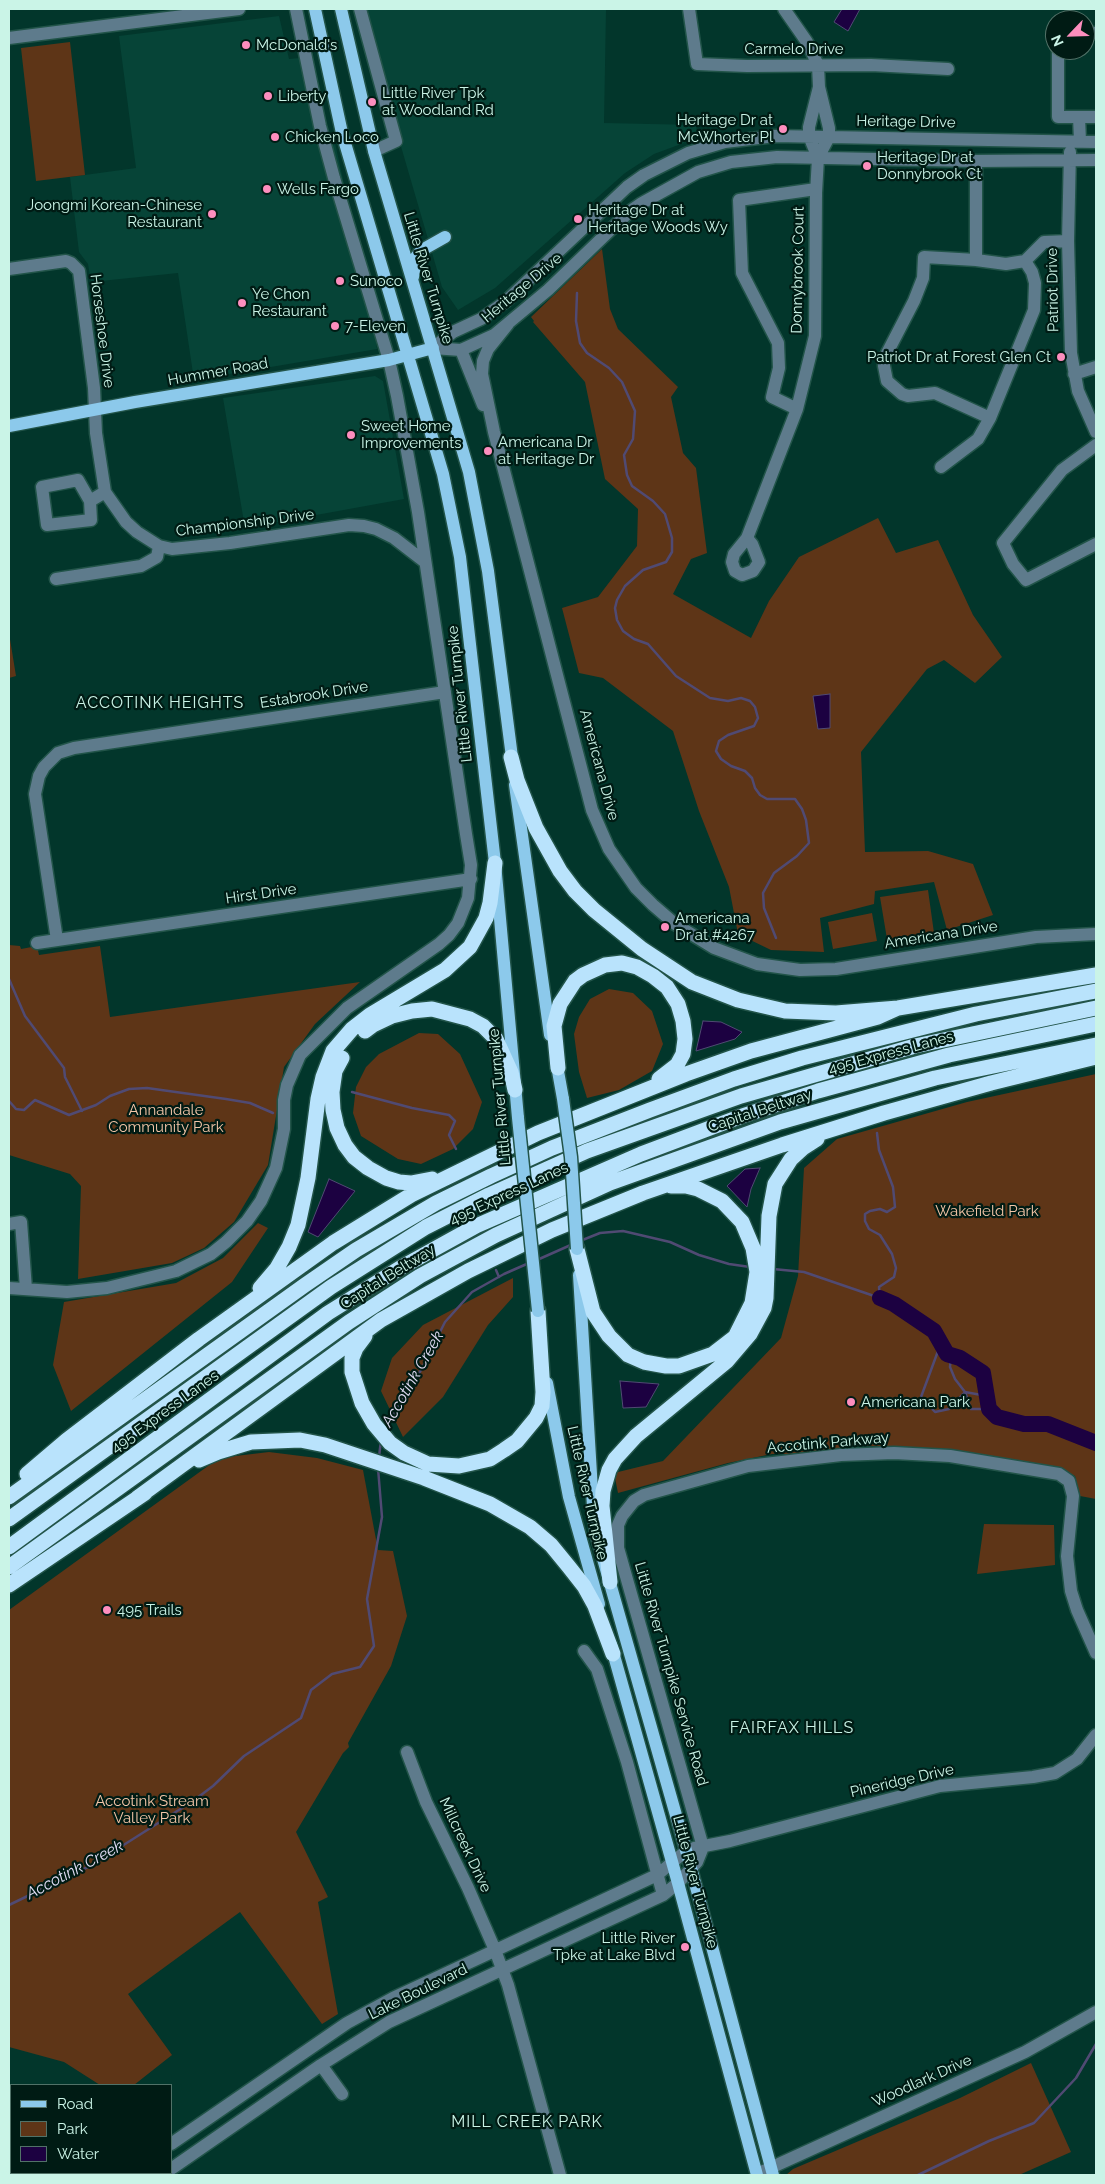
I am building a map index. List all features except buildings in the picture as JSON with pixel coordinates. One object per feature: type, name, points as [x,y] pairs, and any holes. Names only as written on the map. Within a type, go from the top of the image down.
[{"type":"highway","points":[[512,757],[517,780],[536,828],[560,871],[594,910],[642,949],[692,982],[738,1000],[785,1011],[836,1013],[898,1008],[1053,980],[1096,975]]},
{"type":"highway","points":[[216,1327],[263,1284],[277,1268],[298,1225],[308,1178],[318,1099],[323,1077],[333,1051],[358,1024],[445,970],[470,947],[486,918],[490,903],[495,863]]},
{"type":"highway","points":[[558,1068],[554,1026],[560,1004],[575,981],[592,969],[605,965],[622,963],[637,967],[667,987],[678,1004],[683,1021],[685,1040],[683,1054],[676,1066],[652,1084],[629,1096]]},
{"type":"highway","points":[[10,1497],[297,1290],[356,1250],[436,1203],[491,1176],[552,1148],[650,1110],[734,1079],[802,1058],[849,1044],[976,1014],[1096,990]]},
{"type":"highway","points":[[10,1497],[30,1471],[67,1440],[216,1327],[341,1238],[411,1195],[538,1133],[629,1096],[751,1051],[878,1016],[898,1008]]},
{"type":"highway","name":"495 Express Lanes","points":[[9,1519],[353,1272],[426,1228],[489,1195],[587,1151],[741,1096],[915,1046],[1096,1008]]},
{"type":"highway","points":[[469,1166],[424,1181],[399,1182],[386,1178],[368,1168],[354,1157],[341,1136],[333,1110],[332,1092],[335,1071],[343,1055],[355,1039],[373,1025],[392,1016],[432,1009],[452,1013],[483,1026],[496,1039],[511,1072],[515,1090]]},
{"type":"highway","name":"495 Express Lanes","points":[[9,1548],[328,1313],[400,1268],[476,1226],[649,1151],[742,1116],[818,1091],[949,1055],[1096,1024]]},
{"type":"highway","name":"Capital Beltway","points":[[9,1567],[349,1322],[420,1276],[496,1235],[620,1180],[780,1122],[935,1078],[1096,1045]]},
{"type":"highway","points":[[138,1498],[355,1337],[402,1307],[500,1254],[552,1230],[642,1193],[724,1164],[884,1113],[990,1083],[1096,1057]]},
{"type":"highway","points":[[610,1582],[602,1506],[606,1477],[612,1464],[625,1447],[652,1421],[716,1371],[736,1352],[750,1334],[768,1281],[767,1243],[771,1197],[775,1184],[791,1160],[802,1148],[826,1133],[884,1113]]},
{"type":"highway","points":[[577,1249],[583,1290],[602,1328],[619,1348],[636,1359],[666,1366],[680,1366],[701,1360],[725,1346],[758,1306],[756,1259],[748,1232],[732,1210],[707,1192],[673,1186],[642,1193]]},
{"type":"highway","points":[[402,1307],[372,1330],[356,1348],[352,1358],[352,1372],[362,1403],[374,1424],[390,1443],[426,1471],[530,1527],[551,1545],[584,1586],[600,1617],[613,1654]]},
{"type":"highway","points":[[9,1586],[191,1464],[218,1452],[251,1442],[284,1439],[300,1440],[426,1471],[490,1459],[517,1441],[527,1430],[542,1406],[543,1392],[538,1311]]},
{"type":"main road","name":"Little River Turnpike","points":[[315,9],[342,133],[443,474],[460,557],[495,863],[515,1090],[538,1311],[546,1380],[567,1489],[678,1883],[757,2174]]},
{"type":"main road","name":"Little River Turnpike","points":[[341,9],[353,70],[374,151],[469,472],[480,528],[549,1030],[558,1068],[571,1157],[577,1249]]},
{"type":"main road","points":[[412,282],[416,257],[422,250],[445,237]]},
{"type":"main road","name":"Hummer Road","points":[[9,426],[389,360],[433,348]]},
{"type":"main road","name":"Little River Turnpike","points":[[583,1290],[596,1534],[691,1868],[772,2171]]},
{"type":"street","points":[[9,38],[239,9]]},
{"type":"street","points":[[9,1288],[67,1292],[107,1288],[176,1271],[202,1258],[226,1242],[248,1221],[261,1201],[276,1168],[284,1129],[284,1100],[287,1085],[300,1055],[347,1008],[449,935],[464,910],[468,898],[470,879],[466,834],[405,436],[389,360],[332,172],[296,9]]},
{"type":"street","points":[[360,9],[396,141],[374,151]]},
{"type":"street","name":"Carmelo Drive","points":[[689,9],[697,64],[871,65],[948,69]]},
{"type":"street","points":[[784,9],[807,42],[818,65],[819,87],[829,128],[829,137],[818,158]]},
{"type":"street","points":[[1058,60],[1058,117],[1096,117]]},
{"type":"street","points":[[818,158],[809,136],[809,127],[819,87]]},
{"type":"street","name":"Patriot Drive","points":[[1079,117],[1070,160],[1068,242],[1071,353],[1074,374],[1084,409],[1096,432]]},
{"type":"street","name":"Heritage Drive","points":[[433,348],[453,332],[481,319],[505,302],[615,197],[644,175],[688,153],[725,142],[775,136],[1096,142]]},
{"type":"street","name":"Heritage Drive","points":[[433,348],[461,350],[494,335],[548,290],[629,212],[658,192],[698,172],[731,162],[777,157],[976,161],[1096,160]]},
{"type":"street","name":"Donnybrook Court","points":[[747,538],[797,410],[815,336],[818,158]]},
{"type":"street","points":[[976,161],[976,260]]},
{"type":"street","name":"Donnybrook Court","points":[[797,410],[772,397],[780,368],[778,343],[742,273],[739,200],[816,189]]},
{"type":"street","points":[[990,418],[935,393],[908,396],[902,394],[887,381],[884,359],[914,301],[923,278],[924,256],[1006,264],[1025,261],[1044,242],[1068,242]]},
{"type":"street","name":"Horseshoe Drive","points":[[9,269],[66,261],[76,266],[79,271],[82,288],[95,410]]},
{"type":"street","points":[[941,467],[978,439],[990,418],[1034,310],[1035,283],[1032,272],[1025,261]]},
{"type":"street","name":"Americana Drive","points":[[508,324],[488,348],[483,361],[482,374],[494,432],[592,810],[609,849],[622,869],[658,910],[694,937],[734,956],[757,964],[800,970],[836,969],[1036,937],[1096,934]]},
{"type":"street","name":"Americana Drive","points":[[461,350],[494,432]]},
{"type":"street","points":[[1074,374],[1096,367]]},
{"type":"street","name":"Championship Drive","points":[[95,410],[105,492],[126,522],[137,532],[159,546],[172,549],[198,547],[349,525],[364,526],[387,534],[425,562]]},
{"type":"street","points":[[1096,445],[1062,470],[1003,543],[1013,564],[1026,580],[1096,544]]},
{"type":"street","points":[[78,480],[90,500],[91,520],[47,525],[42,487],[78,480]]},
{"type":"street","points":[[90,500],[105,492]]},
{"type":"street","points":[[56,578],[141,566],[157,557],[159,546]]},
{"type":"street","name":"Estabrook Drive","points":[[57,940],[35,794],[39,776],[44,767],[58,754],[74,748],[445,692]]},
{"type":"street","name":"Hirst Drive","points":[[38,943],[470,879]]},
{"type":"street","points":[[9,1224],[21,1222],[26,1289]]},
{"type":"street","name":"Accotink Parkway","points":[[626,1509],[634,1501],[656,1490],[748,1466],[841,1455],[894,1453],[950,1456],[1060,1474],[1069,1481],[1073,1496],[1067,1556],[1071,1592],[1096,1653]]},
{"type":"street","name":"Little River Turnpike Service Road","points":[[626,1509],[618,1526],[618,1548],[704,1848]]},
{"type":"street","points":[[584,1651],[597,1669],[627,1762],[663,1895]]},
{"type":"street","name":"Pineridge Drive","points":[[686,1851],[694,1848],[704,1848],[940,1786],[1033,1777],[1055,1773],[1077,1759],[1096,1735]]},
{"type":"street","name":"Millcreek Drive","points":[[407,1752],[426,1802],[502,1969]]},
{"type":"street","points":[[691,1868],[697,1862],[704,1848]]},
{"type":"street","name":"Lake Boulevard","points":[[172,2143],[347,2023],[393,1998],[657,1875],[686,1851]]},
{"type":"street","name":"Lake Boulevard","points":[[172,2168],[321,2065],[389,2022],[663,1895],[678,1883],[691,1868]]},
{"type":"street","points":[[502,1969],[528,2054],[560,2175]]},
{"type":"street","name":"Woodlark Drive","points":[[757,2174],[772,2171],[1025,2052],[1096,2012]]},
{"type":"street","points":[[321,2065],[342,2094]]},
{"type":"shaded area","points":[[363,9],[606,9],[604,123],[696,125],[697,133],[692,140],[654,154],[625,173],[495,288],[458,310],[442,287]]},
{"type":"shaded area","points":[[279,16],[289,59],[300,58],[321,145],[335,143],[371,307],[377,349],[194,380],[178,273],[91,282],[88,264],[79,252],[70,177],[136,168],[119,36]]},
{"type":"shaded area","points":[[375,376],[383,381],[404,499],[245,528],[223,398]]},
{"type":"green space","points":[[70,42],[85,175],[36,181],[21,48]]},
{"type":"green space","points":[[602,249],[610,309],[618,329],[678,387],[671,397],[683,453],[696,468],[707,553],[691,559],[673,594],[751,638],[769,601],[799,557],[878,518],[896,553],[938,540],[973,615],[1002,657],[975,683],[944,660],[927,669],[861,752],[865,852],[928,851],[973,864],[993,915],[947,930],[934,882],[875,891],[874,904],[820,918],[824,952],[771,950],[738,934],[729,887],[699,811],[673,731],[603,678],[579,673],[562,608],[598,597],[637,546],[638,509],[605,479],[585,382],[533,322],[531,317]]},
{"type":"green space","points":[[9,633],[16,676],[9,678]]},
{"type":"green space","points":[[928,890],[934,933],[887,939],[880,897]]},
{"type":"green space","points":[[872,913],[877,941],[833,949],[828,922]]},
{"type":"green space","name":"Annandale Community Park","points":[[9,945],[20,946],[21,949],[37,946],[39,955],[100,946],[110,1017],[360,982],[315,1024],[284,1067],[268,1165],[234,1222],[204,1248],[172,1263],[78,1279],[81,1186],[70,1174],[9,1155]]},
{"type":"green space","points":[[609,989],[633,993],[652,1011],[663,1044],[652,1071],[619,1090],[587,1098],[579,1072],[574,1034],[579,1017],[590,999]]},
{"type":"green space","points":[[419,1033],[438,1034],[460,1054],[482,1102],[473,1129],[453,1149],[421,1164],[398,1159],[361,1136],[353,1113],[356,1087],[366,1067],[379,1054]]},
{"type":"green space","name":"Wakefield Park","points":[[1096,1074],[1096,1499],[1080,1496],[1075,1476],[1058,1468],[957,1452],[846,1445],[854,1454],[772,1454],[728,1463],[618,1493],[614,1473],[663,1461],[781,1338],[798,1276],[804,1168],[837,1139],[967,1102]]},
{"type":"green space","points":[[258,1223],[268,1228],[232,1282],[71,1411],[53,1365],[64,1302],[176,1283],[223,1258]]},
{"type":"green space","points":[[513,1278],[513,1297],[488,1325],[443,1397],[403,1437],[381,1391],[392,1358],[423,1325]]},
{"type":"green space","name":"Accotink Stream Valley Park","points":[[269,1452],[317,1458],[363,1470],[378,1550],[393,1551],[407,1616],[391,1666],[348,1743],[349,1747],[343,1753],[296,1832],[328,1897],[318,1902],[338,2014],[322,2024],[240,1912],[128,1994],[172,2055],[135,2084],[98,2084],[64,2062],[9,2047],[9,1610],[219,1458]]},
{"type":"green space","points":[[984,1524],[1054,1525],[1055,1565],[977,1574]]},
{"type":"green space","points":[[1031,2063],[1071,2152],[1019,2175],[786,2175],[793,2169],[960,2098]]},
{"type":"water","points":[[842,9],[860,9],[848,31],[834,22]]},
{"type":"water","points":[[830,694],[830,728],[818,729],[813,696]]},
{"type":"water","points":[[703,1021],[721,1022],[742,1032],[735,1039],[696,1051]]},
{"type":"water","points":[[760,1168],[751,1189],[747,1207],[727,1186],[745,1169]]},
{"type":"water","points":[[329,1179],[355,1191],[318,1237],[308,1232]]},
{"type":"water","points":[[620,1381],[659,1384],[646,1407],[623,1408]]},
{"type":"waterway","points":[[577,293],[576,321],[580,343],[587,353],[609,368],[622,382],[635,411],[633,439],[624,455],[627,475],[632,486],[653,501],[665,514],[672,538],[672,552],[666,562],[643,570],[625,586],[615,608],[617,620],[623,631],[634,639],[648,644],[676,676],[710,698],[728,701],[741,698],[750,701],[755,707],[758,718],[754,726],[728,735],[719,741],[716,751],[721,759],[731,766],[745,771],[752,778],[755,788],[760,795],[767,799],[795,799],[802,809],[806,820],[809,843],[797,856],[774,873],[763,893],[764,908],[776,938]]},
{"type":"waterway","points":[[9,979],[25,1016],[64,1068],[65,1077],[82,1111]]},
{"type":"waterway","points":[[9,1101],[16,1109],[24,1110],[35,1100],[69,1115],[96,1105],[110,1096],[129,1089],[147,1088],[250,1103],[273,1113]]},
{"type":"waterway","points":[[352,1092],[412,1108],[449,1115],[455,1121],[449,1135],[456,1149]]},
{"type":"waterway","points":[[773,1269],[804,1272],[880,1298],[879,1287],[894,1277],[896,1268],[892,1254],[880,1235],[869,1229],[865,1221],[865,1214],[880,1209],[887,1212],[895,1207],[893,1187],[879,1150],[877,1133]]},
{"type":"waterway","name":"Accotink Creek","points":[[580,1241],[600,1233],[623,1231],[670,1242],[699,1255],[729,1264],[750,1267]]},
{"type":"waterway","name":"Accotink Creek","points":[[537,1260],[573,1244]]},
{"type":"waterway","name":"Accotink Creek","points":[[385,1428],[421,1370],[445,1322],[472,1292],[504,1274],[529,1263]]},
{"type":"waterway","name":"Accotink Creek","points":[[496,1270],[499,1277]]},
{"type":"waterway","name":"Accotink Creek","points":[[880,1298],[894,1304],[934,1331],[947,1354],[960,1358],[983,1373],[989,1409],[997,1417],[1024,1424],[1048,1424],[1096,1443]]},
{"type":"waterway","name":"Accotink Creek","points":[[941,1343],[921,1397],[935,1412],[949,1409],[965,1392],[987,1396]]},
{"type":"waterway","name":"Accotink Creek","points":[[951,1355],[950,1367],[955,1379],[965,1392],[971,1409],[989,1409]]},
{"type":"waterway","name":"Accotink Creek","points":[[379,1457],[381,1440]]},
{"type":"waterway","name":"Accotink Creek","points":[[9,1905],[92,1865],[193,1801],[213,1786],[244,1756],[301,1718],[311,1690],[332,1674],[360,1667],[374,1646],[367,1599],[382,1517],[378,1468]]},
{"type":"waterway","points":[[918,2175],[989,2141],[1034,2123],[1076,2078],[1096,2044]]},
{"type":"place","name":"McDonald's","points":[[246,45]]},
{"type":"place","name":"Liberty","points":[[268,96]]},
{"type":"place","name":"Little River Tpk at Woodland Rd","points":[[372,102]]},
{"type":"place","name":"Heritage Dr at McWhorter Pl","points":[[783,129]]},
{"type":"place","name":"Chicken Loco","points":[[275,137]]},
{"type":"place","name":"Heritage Dr at Donnybrook Ct","points":[[867,166]]},
{"type":"place","name":"Wells Fargo","points":[[267,189]]},
{"type":"place","name":"Joongmi Korean-Chinese Restaurant","points":[[212,214]]},
{"type":"place","name":"Heritage Dr at Heritage Woods Wy","points":[[578,219]]},
{"type":"place","name":"Sunoco","points":[[340,281]]},
{"type":"place","name":"Ye Chon Restaurant","points":[[242,303]]},
{"type":"place","name":"7-Eleven","points":[[335,326]]},
{"type":"place","name":"Patriot Dr at Forest Glen Ct","points":[[1061,357]]},
{"type":"place","name":"Sweet Home Improvements","points":[[351,435]]},
{"type":"place","name":"Americana Dr at Heritage Dr","points":[[488,451]]},
{"type":"place","name":"Americana Dr at #4267","points":[[665,927]]},
{"type":"place","name":"Americana Park","points":[[851,1402]]},
{"type":"place","name":"495 Trails","points":[[107,1610]]},
{"type":"place","name":"Little River Tpke at Lake Blvd","points":[[685,1947]]},
{"type":"district","name":"ACCOTINK HEIGHTS","points":[[160,703]]},
{"type":"district","name":"FAIRFAX HILLS","points":[[792,1728]]},
{"type":"district","name":"MILL CREEK PARK","points":[[527,2122]]}]
